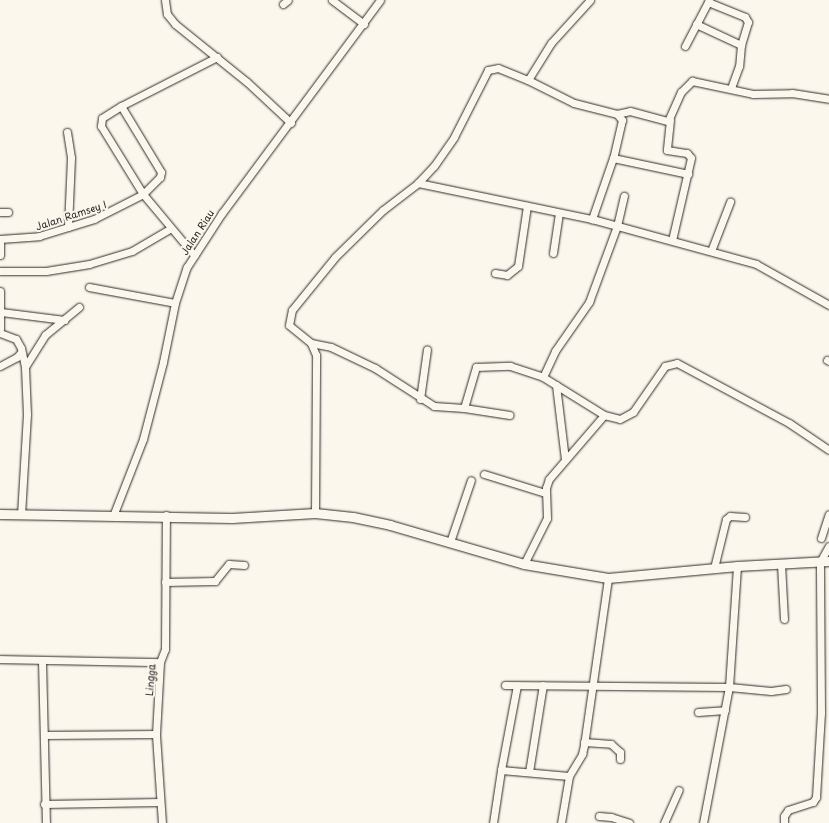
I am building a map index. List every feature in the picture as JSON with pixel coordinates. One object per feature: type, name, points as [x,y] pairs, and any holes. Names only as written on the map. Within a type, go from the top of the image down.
[{"type":"main road","points":[[0,514],[113,516],[166,515],[232,518],[315,514],[353,517],[450,542],[524,564],[608,578],[737,566],[825,562]]},
{"type":"street","points":[[165,0],[167,14],[175,24],[217,57],[291,123]]},
{"type":"street","points":[[332,0],[364,24]]},
{"type":"street","name":"Jalan Riau","points":[[113,516],[151,412],[175,303],[183,276],[194,255],[222,213],[291,123],[380,0]]},
{"type":"street","points":[[528,80],[551,43],[590,0]]},
{"type":"street","points":[[685,46],[708,1],[745,17],[748,22],[741,45],[739,66],[731,88]]},
{"type":"street","points":[[696,24],[741,45]]},
{"type":"street","points":[[194,255],[143,194],[100,125],[102,118],[121,106],[217,57]]},
{"type":"street","points":[[509,415],[464,408],[438,407],[420,398],[376,368],[331,347],[311,342],[289,325],[292,310],[334,257],[383,210],[418,183],[454,137],[488,70],[498,68],[528,80],[564,98],[617,114],[630,111],[666,122],[670,120]]},
{"type":"street","points":[[672,240],[688,174],[690,155],[667,150],[670,120],[681,92],[689,82],[696,81],[753,94],[792,94],[829,99]]},
{"type":"street","name":"Jalan Ramsey I","points":[[0,239],[29,238],[68,227],[121,208],[143,194],[160,177],[161,172],[121,106]]},
{"type":"street","points":[[592,219],[613,158],[622,125],[617,114]]},
{"type":"street","points":[[67,132],[71,158],[68,227]]},
{"type":"street","points":[[613,158],[688,174]]},
{"type":"street","points":[[418,183],[592,219],[711,251],[769,270],[829,305]]},
{"type":"street","points":[[543,377],[555,351],[589,302],[617,226],[624,196]]},
{"type":"street","points":[[711,251],[730,202]]},
{"type":"street","points":[[495,273],[507,275],[518,266],[527,206]]},
{"type":"street","points":[[0,212],[8,212]]},
{"type":"street","points":[[553,252],[559,213]]},
{"type":"street","points":[[0,271],[46,271],[89,264],[132,251],[171,228]]},
{"type":"street","points":[[0,239],[0,255]]},
{"type":"street","points":[[89,287],[175,303]]},
{"type":"street","points":[[0,291],[0,329]]},
{"type":"street","points":[[25,367],[45,336],[79,307]]},
{"type":"street","points":[[1,312],[64,320]]},
{"type":"street","points":[[0,333],[16,339],[25,367],[27,414],[21,514]]},
{"type":"street","points":[[311,342],[316,361],[315,514]]},
{"type":"street","points":[[420,398],[427,349]]},
{"type":"street","points":[[0,366],[21,352]]},
{"type":"street","points":[[464,408],[477,367],[514,366],[543,377],[604,415],[620,419],[630,415],[664,366],[677,363],[789,423],[829,450]]},
{"type":"street","points":[[556,385],[565,459]]},
{"type":"street","points":[[524,564],[547,518],[546,493],[552,473],[604,415]]},
{"type":"street","points":[[484,474],[546,493]]},
{"type":"street","points":[[450,542],[471,480]]},
{"type":"street","points":[[822,538],[829,514]]},
{"type":"street","name":"Lingga","points":[[162,823],[156,734],[160,662],[165,649],[166,515]]},
{"type":"street","points":[[714,568],[726,519],[730,516],[745,517]]},
{"type":"street","points":[[784,823],[788,810],[813,802],[816,798],[821,713],[825,562],[829,546]]},
{"type":"street","points":[[165,582],[215,581],[229,564],[244,565]]},
{"type":"street","points":[[782,564],[784,619]]},
{"type":"street","points":[[703,823],[729,687],[737,566]]},
{"type":"street","points":[[561,823],[569,776],[582,754],[608,578]]},
{"type":"street","points":[[0,659],[42,661],[160,662]]},
{"type":"street","points":[[42,661],[44,804],[46,823]]},
{"type":"street","points":[[505,684],[544,686],[729,687],[771,691],[786,689]]},
{"type":"street","points":[[493,823],[517,685]]},
{"type":"street","points":[[529,772],[544,686]]},
{"type":"street","points":[[698,712],[725,710]]},
{"type":"street","points":[[44,735],[156,734]]},
{"type":"street","points":[[584,742],[611,744],[620,752],[620,759]]},
{"type":"street","points":[[501,770],[569,776]]},
{"type":"street","points":[[664,823],[679,790]]},
{"type":"street","points":[[44,804],[160,802]]},
{"type":"street","points":[[599,816],[611,816],[629,823]]}]
